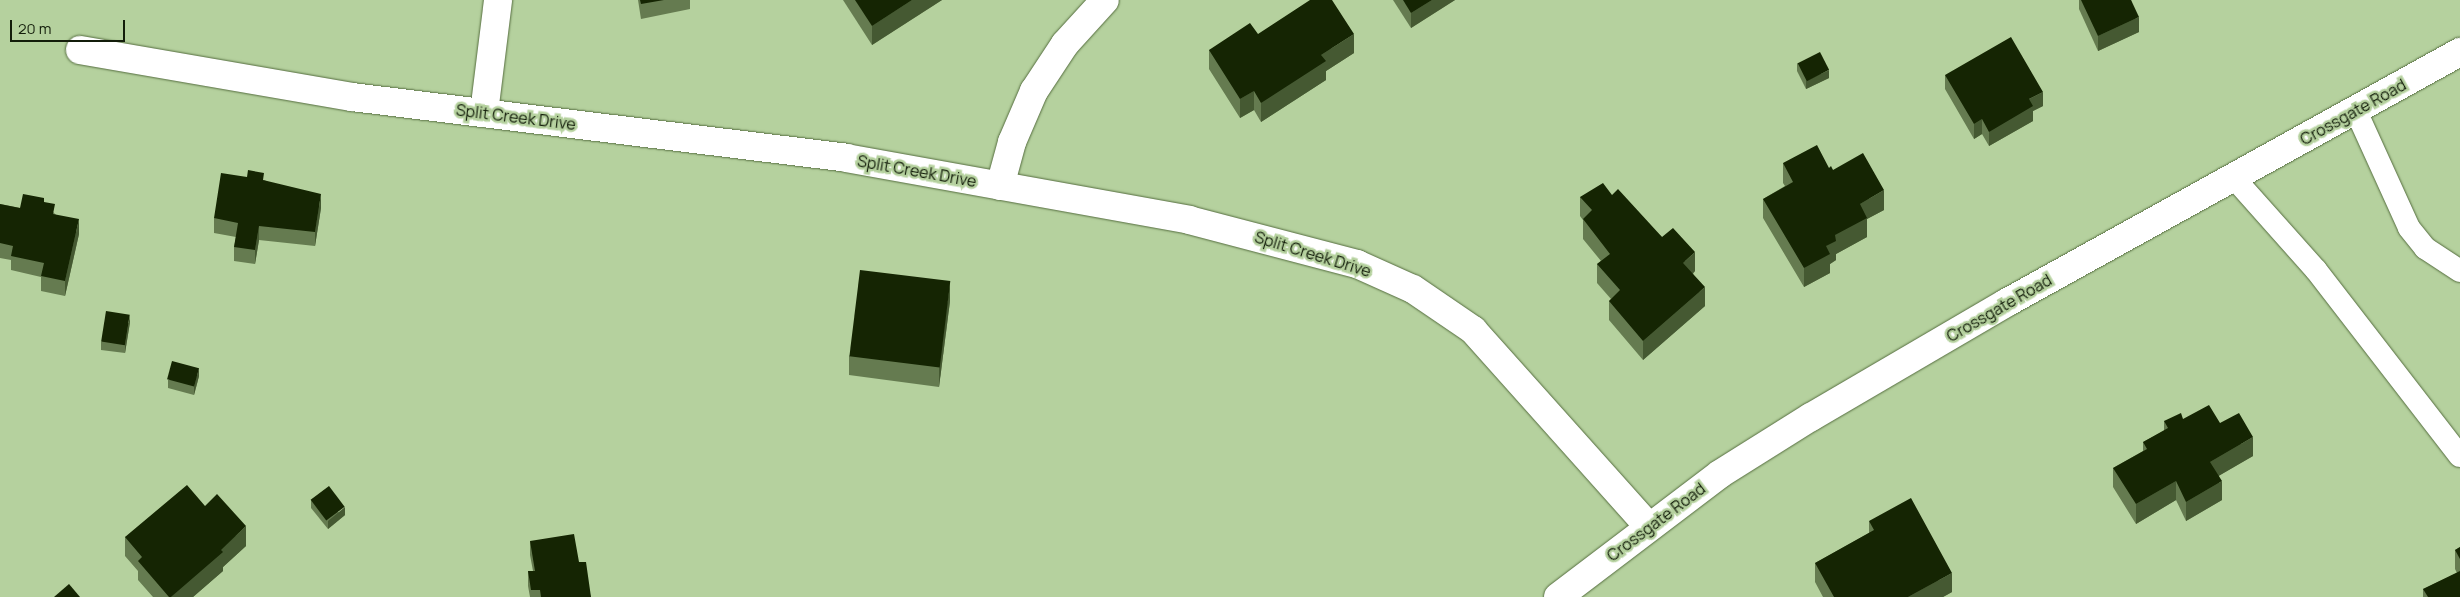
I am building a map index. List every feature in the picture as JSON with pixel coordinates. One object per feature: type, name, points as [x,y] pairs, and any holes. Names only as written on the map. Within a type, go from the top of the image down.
[{"type":"street","points":[[484,113],[498,0]]},
{"type":"street","points":[[1000,186],[1012,142],[1034,90],[1065,44],[1105,0]]},
{"type":"street","name":"Split Creek Drive","points":[[80,50],[352,97],[846,158],[1237,231],[1357,264],[1413,289],[1473,330],[1648,526]]},
{"type":"street","name":"Crossgate Road","points":[[1558,597],[1648,526],[1720,474],[1811,417],[2006,303],[2460,52]]},
{"type":"lane","points":[[2356,111],[2410,228],[2425,248],[2460,271]]},
{"type":"lane","points":[[2234,178],[2316,270],[2460,456]]},
{"type":"building","points":[[640,0],[664,0],[641,4]]},
{"type":"building","points":[[855,0],[912,0],[872,26]]},
{"type":"building","points":[[1310,0],[1332,0],[1354,34],[1321,55],[1326,61],[1261,103],[1254,91],[1240,99],[1209,50],[1250,23],[1258,34]]},
{"type":"building","points":[[1403,0],[1432,0],[1411,13]]},
{"type":"building","points":[[2081,0],[2131,0],[2139,17],[2098,36]]},
{"type":"building","points":[[2011,37],[2043,92],[2029,99],[2033,106],[1989,132],[1982,119],[1974,124],[1945,75]]},
{"type":"building","points":[[1820,52],[1829,70],[1807,81],[1798,63]]},
{"type":"building","points":[[1817,145],[1829,168],[1831,166],[1833,170],[1863,153],[1884,190],[1860,204],[1867,218],[1835,235],[1836,241],[1826,246],[1830,254],[1804,268],[1763,199],[1793,182],[1783,163]]},
{"type":"building","points":[[248,170],[264,173],[263,180],[321,194],[315,232],[259,226],[255,250],[234,247],[238,223],[214,218],[221,173],[247,177]]},
{"type":"building","points":[[1603,183],[1612,195],[1618,189],[1662,237],[1673,228],[1695,252],[1683,263],[1705,287],[1643,341],[1609,301],[1620,290],[1597,264],[1610,254],[1583,219],[1592,210],[1580,197]]},
{"type":"building","points":[[23,194],[44,198],[44,202],[55,204],[53,214],[79,219],[65,281],[41,276],[44,263],[11,256],[13,246],[0,243],[0,204],[20,208]]},
{"type":"building","points":[[860,270],[950,281],[940,367],[849,356]]},
{"type":"building","points":[[106,311],[130,315],[125,345],[101,342]]},
{"type":"building","points":[[172,361],[199,368],[194,387],[167,379]]},
{"type":"building","points":[[2209,405],[2220,423],[2239,413],[2253,437],[2210,462],[2222,481],[2186,502],[2176,481],[2136,504],[2113,468],[2147,449],[2143,442],[2168,428],[2164,421],[2181,413],[2183,419]]},
{"type":"building","points":[[187,485],[205,506],[217,494],[246,526],[221,550],[223,552],[169,597],[138,561],[142,557],[125,537]]},
{"type":"building","points":[[329,486],[345,507],[326,521],[311,500]]},
{"type":"building","points":[[1911,498],[1952,573],[1908,597],[1834,597],[1815,563],[1874,530],[1869,521]]},
{"type":"building","points":[[574,534],[579,562],[586,562],[591,597],[541,597],[540,590],[531,590],[528,571],[535,571],[530,541]]},
{"type":"building","points":[[2460,547],[2460,559],[2455,550]]},
{"type":"building","points":[[2460,571],[2460,597],[2428,597],[2423,589]]},
{"type":"building","points":[[69,584],[80,597],[54,597]]}]
